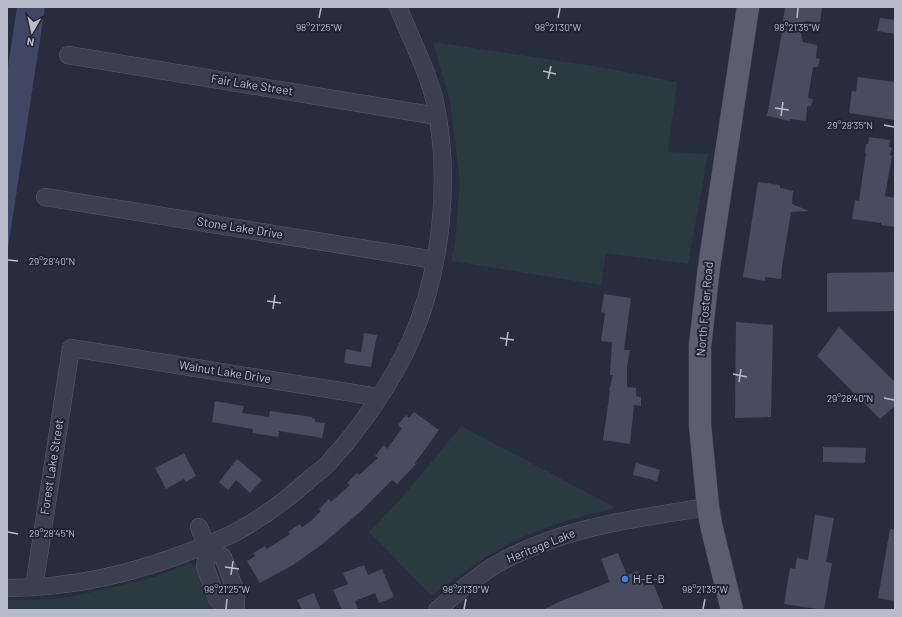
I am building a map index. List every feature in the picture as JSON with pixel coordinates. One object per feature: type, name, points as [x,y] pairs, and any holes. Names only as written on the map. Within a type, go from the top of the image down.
[{"type":"main road","name":"North Foster Road","points":[[732,610],[708,507],[700,426],[700,346],[709,267],[748,7]]},
{"type":"street","points":[[7,588],[70,584],[122,574],[207,548],[268,512],[300,489],[331,461],[356,430],[396,367],[416,328],[431,280],[439,236],[443,195],[442,154],[437,116],[424,64],[398,7]]},
{"type":"street","name":"Fair Lake Street","points":[[68,55],[437,116]]},
{"type":"street","name":"Stone Lake Drive","points":[[45,196],[435,260]]},
{"type":"street","name":"Walnut Lake Drive","points":[[71,348],[378,397]]},
{"type":"street","name":"Forest Lake Street","points":[[34,587],[71,348]]},
{"type":"street","name":"Heritage Lake","points":[[437,610],[472,581],[497,564],[532,547],[564,534],[614,522],[708,507]]},
{"type":"street","points":[[199,527],[207,548],[205,566],[217,599],[228,610]]},
{"type":"street","points":[[207,548],[224,557],[236,592],[236,610]]},
{"type":"shaded area","points":[[433,42],[600,67],[677,82],[668,152],[708,154],[688,264],[606,253],[601,285],[451,261],[455,244],[460,182],[450,101]]},
{"type":"shaded area","points":[[461,426],[616,508],[562,522],[515,541],[472,567],[432,596],[369,532],[401,499]]},
{"type":"shaded area","points":[[190,563],[196,566],[212,607],[215,610],[7,610],[7,600],[59,599],[157,576]]},
{"type":"water","points":[[17,7],[45,7],[7,254],[7,74]]},
{"type":"building","points":[[785,7],[822,7],[820,23],[805,21],[805,24],[798,23],[803,42],[817,45],[816,58],[820,59],[818,67],[813,67],[808,98],[813,99],[811,106],[807,107],[806,121],[790,119],[790,121],[767,116],[784,21]]},
{"type":"building","points":[[880,18],[895,20],[895,34],[877,31]]},
{"type":"building","points":[[858,77],[895,82],[895,120],[849,113],[852,91],[856,92]]},
{"type":"building","points":[[869,137],[890,140],[889,147],[892,148],[890,155],[892,156],[885,196],[895,198],[895,227],[881,225],[881,223],[852,219],[855,200],[859,201],[866,144],[868,144]]},
{"type":"building","points":[[758,182],[780,185],[780,188],[793,191],[792,204],[809,211],[791,212],[781,279],[765,277],[765,281],[743,277]]},
{"type":"building","points":[[895,272],[895,311],[827,312],[827,273]]},
{"type":"building","points":[[604,294],[631,298],[624,350],[630,350],[627,367],[627,387],[636,388],[636,396],[641,397],[641,406],[634,405],[630,444],[603,440],[609,391],[613,375],[610,375],[612,342],[601,341],[605,313],[601,312]]},
{"type":"building","points":[[736,322],[773,325],[771,417],[735,418]]},
{"type":"building","points":[[839,327],[895,382],[895,406],[880,419],[817,356]]},
{"type":"building","points":[[364,333],[377,335],[371,367],[344,363],[346,349],[361,352]]},
{"type":"building","points":[[215,401],[244,406],[242,413],[269,417],[270,411],[312,417],[315,419],[315,422],[325,423],[322,438],[279,431],[278,437],[252,433],[253,429],[212,422]]},
{"type":"building","points":[[414,412],[439,430],[415,463],[416,464],[397,484],[392,480],[360,512],[325,542],[293,565],[260,583],[247,561],[255,556],[253,553],[265,546],[267,549],[290,534],[288,532],[300,524],[302,527],[311,521],[321,511],[319,509],[329,499],[331,502],[350,485],[347,483],[357,473],[359,475],[378,458],[375,456],[384,445],[387,449],[402,428],[398,425],[406,415],[409,418]]},
{"type":"building","points":[[823,447],[866,448],[865,463],[823,462]]},
{"type":"building","points":[[184,453],[196,476],[186,482],[184,479],[166,489],[155,468]]},
{"type":"building","points":[[237,459],[262,480],[250,493],[236,480],[228,490],[219,482]]},
{"type":"building","points":[[636,463],[660,470],[657,481],[633,475]]},
{"type":"building","points":[[815,515],[834,518],[826,562],[832,563],[824,610],[784,604],[790,568],[795,569],[797,558],[808,560]]},
{"type":"building","points":[[890,529],[895,530],[895,601],[878,598]]},
{"type":"building","name":"H-E-B","points":[[618,553],[627,575],[638,571],[644,586],[653,583],[664,610],[542,610],[610,582],[601,559]]},
{"type":"building","points":[[364,565],[368,575],[382,569],[394,597],[379,603],[375,593],[355,601],[358,610],[342,610],[333,590],[348,584],[343,573]]},
{"type":"building","points":[[314,593],[321,610],[302,610],[297,600]]},
{"type":"place","name":"H-E-B","points":[[625,579]]}]
